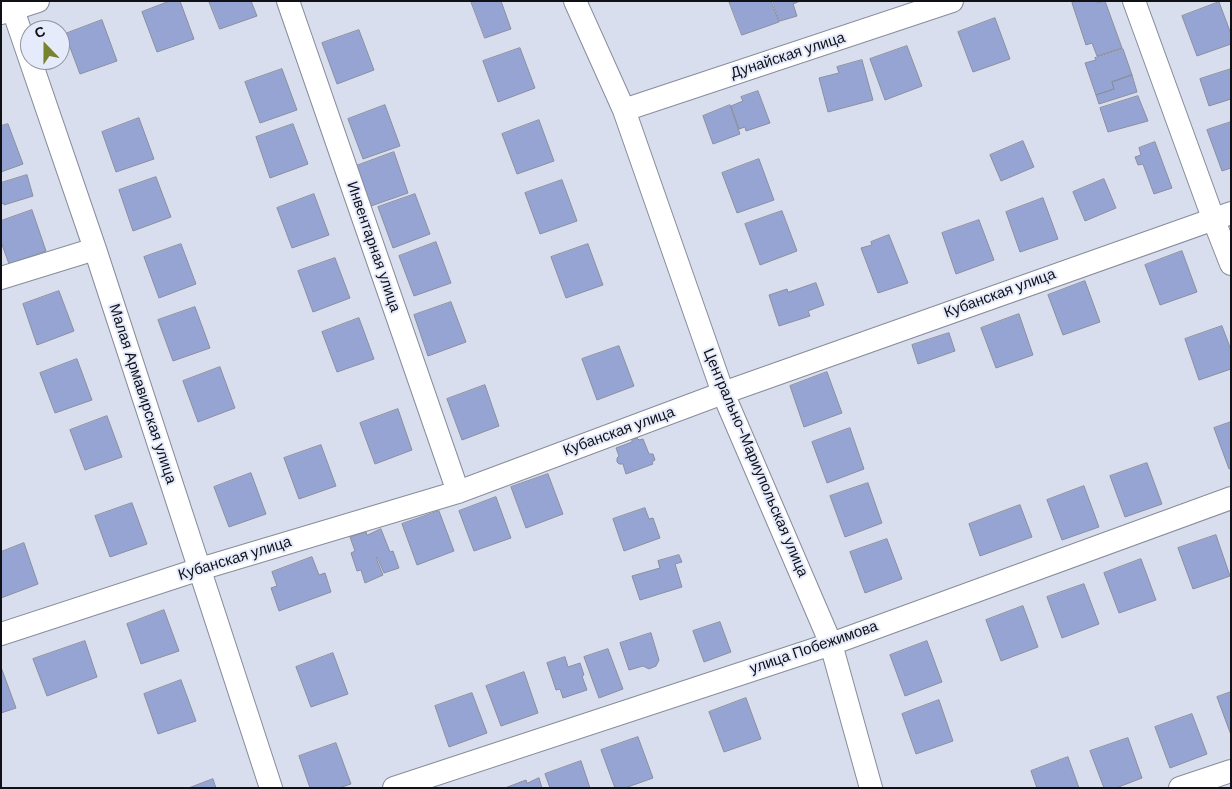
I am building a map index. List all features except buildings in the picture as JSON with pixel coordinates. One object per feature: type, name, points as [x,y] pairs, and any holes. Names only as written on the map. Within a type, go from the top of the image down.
[{"type":"street","points":[[8,8],[38,1]]},
{"type":"street","name":"Инвентарная улица","points":[[288,1],[458,492]]},
{"type":"street","name":"Центрально-Мариупольская улица","points":[[575,1],[624,110],[723,394],[831,644],[871,788]]},
{"type":"street","name":"Дунайская улица","points":[[624,110],[952,1]]},
{"type":"street","points":[[1134,1],[1222,216],[1231,264]]},
{"type":"street","name":"Малая Армавирская улица","points":[[8,8],[95,249],[271,788]]},
{"type":"street","name":"Кубанская улица","points":[[1,634],[200,569],[458,492],[723,394],[1222,216]]},
{"type":"street","points":[[1,278],[95,249]]},
{"type":"street","name":"улица Побежимова","points":[[394,788],[831,644],[1231,498]]},
{"type":"street","points":[[1180,788],[1231,771]]}]
